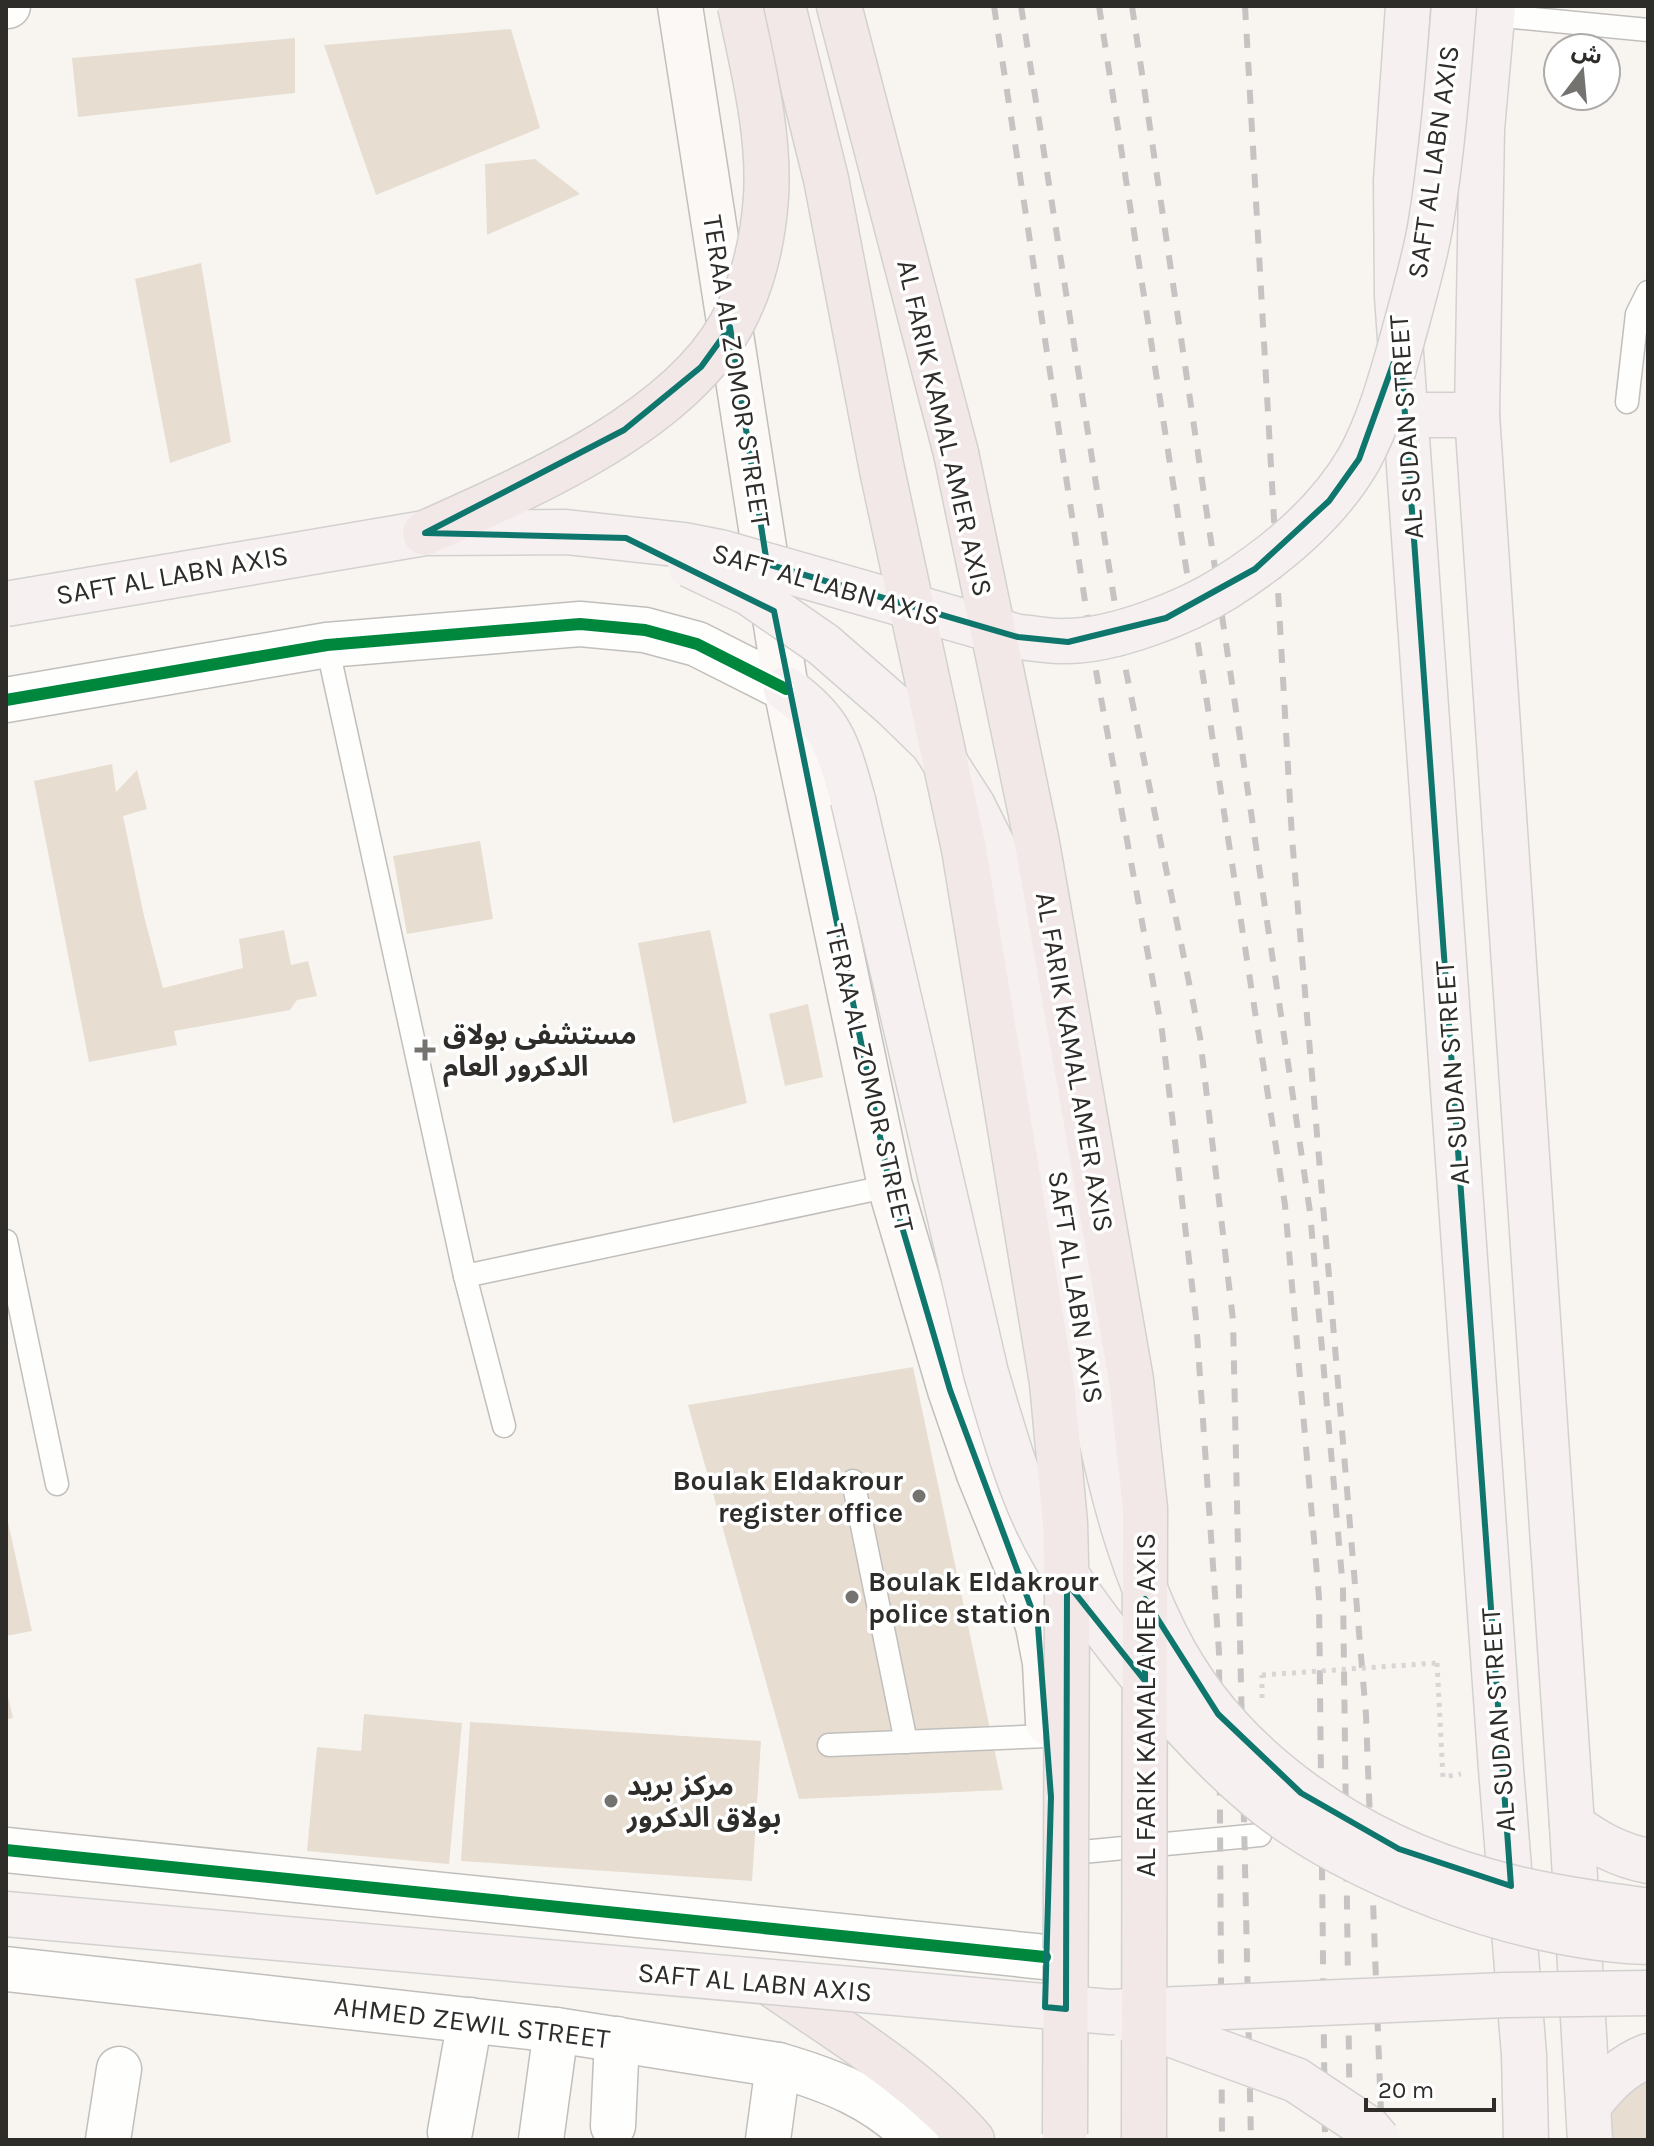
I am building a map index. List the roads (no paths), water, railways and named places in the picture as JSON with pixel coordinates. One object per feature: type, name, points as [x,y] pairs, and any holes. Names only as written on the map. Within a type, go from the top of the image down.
[{"type":"highway","points":[[425,533],[551,474],[624,430],[701,367],[731,325],[749,284],[761,242],[766,196],[766,152],[740,6]]},
{"type":"highway","points":[[783,6],[826,179],[882,470],[964,849],[1052,1383],[1065,1523],[1067,1598],[1065,2140]]},
{"type":"highway","name":"AL FARIK KAMAL AMER AXIS","points":[[839,6],[956,453],[1037,843],[1131,1380],[1145,1508],[1144,2140]]},
{"type":"highway","points":[[770,1983],[888,2066],[956,2121],[972,2140]]},
{"type":"main road","name":"TERAA AL ZOMOR STREET","points":[[680,6],[786,689],[890,1186],[950,1390],[979,1474],[1023,1582],[1038,1626],[1045,1663],[1051,1797],[1045,1957],[1044,2140]]},
{"type":"main road","name":"AL SUDAN STREET","points":[[1408,6],[1395,235],[1405,415],[1524,2055],[1526,2140]]},
{"type":"main road","points":[[1480,9],[1482,129],[1477,415],[1572,1825],[1589,2122]]},
{"type":"main road","name":"SAFT AL LABN AXIS","points":[[6,604],[425,533],[566,532],[720,552],[1018,637],[1068,642],[1166,618],[1212,596],[1255,569],[1295,537],[1329,501],[1359,459],[1378,415],[1398,354],[1429,231],[1444,125],[1480,9]]},
{"type":"main road","points":[[1405,415],[1477,415]]},
{"type":"main road","name":"SAFT AL LABN AXIS","points":[[626,538],[749,593],[824,645],[933,744],[973,806],[993,846],[1021,951],[1101,1439],[1118,1513],[1136,1566],[1165,1634],[1199,1689],[1248,1747],[1277,1775],[1328,1810],[1399,1849],[1488,1882],[1648,1911]]},
{"type":"main road","points":[[786,689],[808,704],[828,729],[839,752],[853,800],[986,1373],[1011,1456],[1038,1523],[1080,1600],[1197,1741],[1256,1796],[1311,1837],[1398,1879],[1480,1911],[1546,1929],[1614,1941],[1648,1942]]},
{"type":"main road","points":[[1572,1825],[1624,1857],[1648,1861]]},
{"type":"main road","name":"SAFT AL LABN AXIS","points":[[6,1914],[1110,2012],[1505,1995],[1648,1993]]},
{"type":"main road","points":[[1110,2012],[1296,2080],[1368,2128],[1378,2140]]},
{"type":"main road","points":[[1589,2122],[1608,2081],[1631,2062],[1648,2056]]},
{"type":"street","points":[[6,700],[327,645],[580,624],[645,630],[697,644],[786,689]]},
{"type":"street","points":[[6,1850],[1045,1957]]},
{"type":"street","name":"AHMED ZEWIL STREET","points":[[6,1969],[556,2030],[778,2065],[813,2075],[861,2096],[883,2110],[917,2140]]},
{"type":"street","points":[[450,2132],[470,2020]]},
{"type":"street","points":[[541,2140],[556,2030]]},
{"type":"street","points":[[613,2126],[617,2039]]},
{"type":"street","points":[[768,2140],[778,2065]]},
{"type":"street","points":[[108,2140],[119,2069]]},
{"type":"lane","points":[[1480,9],[1648,30]]},
{"type":"lane","points":[[1627,402],[1637,314],[1648,292]]},
{"type":"lane","points":[[327,645],[465,1276],[504,1426]]},
{"type":"lane","points":[[465,1276],[890,1186]]},
{"type":"lane","points":[[6,1241],[57,1484]]},
{"type":"lane","points":[[853,1481],[906,1742]]},
{"type":"lane","points":[[829,1745],[1048,1736]]},
{"type":"lane","points":[[1048,1856],[1260,1835]]},
{"type":"railway","points":[[994,6],[1094,660],[1162,1031],[1196,1319],[1219,1652],[1222,2140]]},
{"type":"railway","points":[[1021,6],[1123,656],[1200,1037],[1233,1320],[1251,2140]]},
{"type":"railway","points":[[1099,6],[1285,1205],[1319,1597],[1325,2140]]},
{"type":"railway","points":[[1132,6],[1310,1212],[1343,1589],[1350,2140]]},
{"type":"railway","points":[[1245,6],[1292,838],[1366,1715],[1382,2140]]},
{"type":"place","name":"مستشفى بولاق الدكرور العام","points":[[425,1050]]},
{"type":"place","name":"Boulak Eldakrour register office","points":[[919,1496]]},
{"type":"place","name":"Boulak Eldakrour police station","points":[[852,1597]]},
{"type":"place","name":"مركز بريد بولاق الدكرور","points":[[611,1801]]}]
